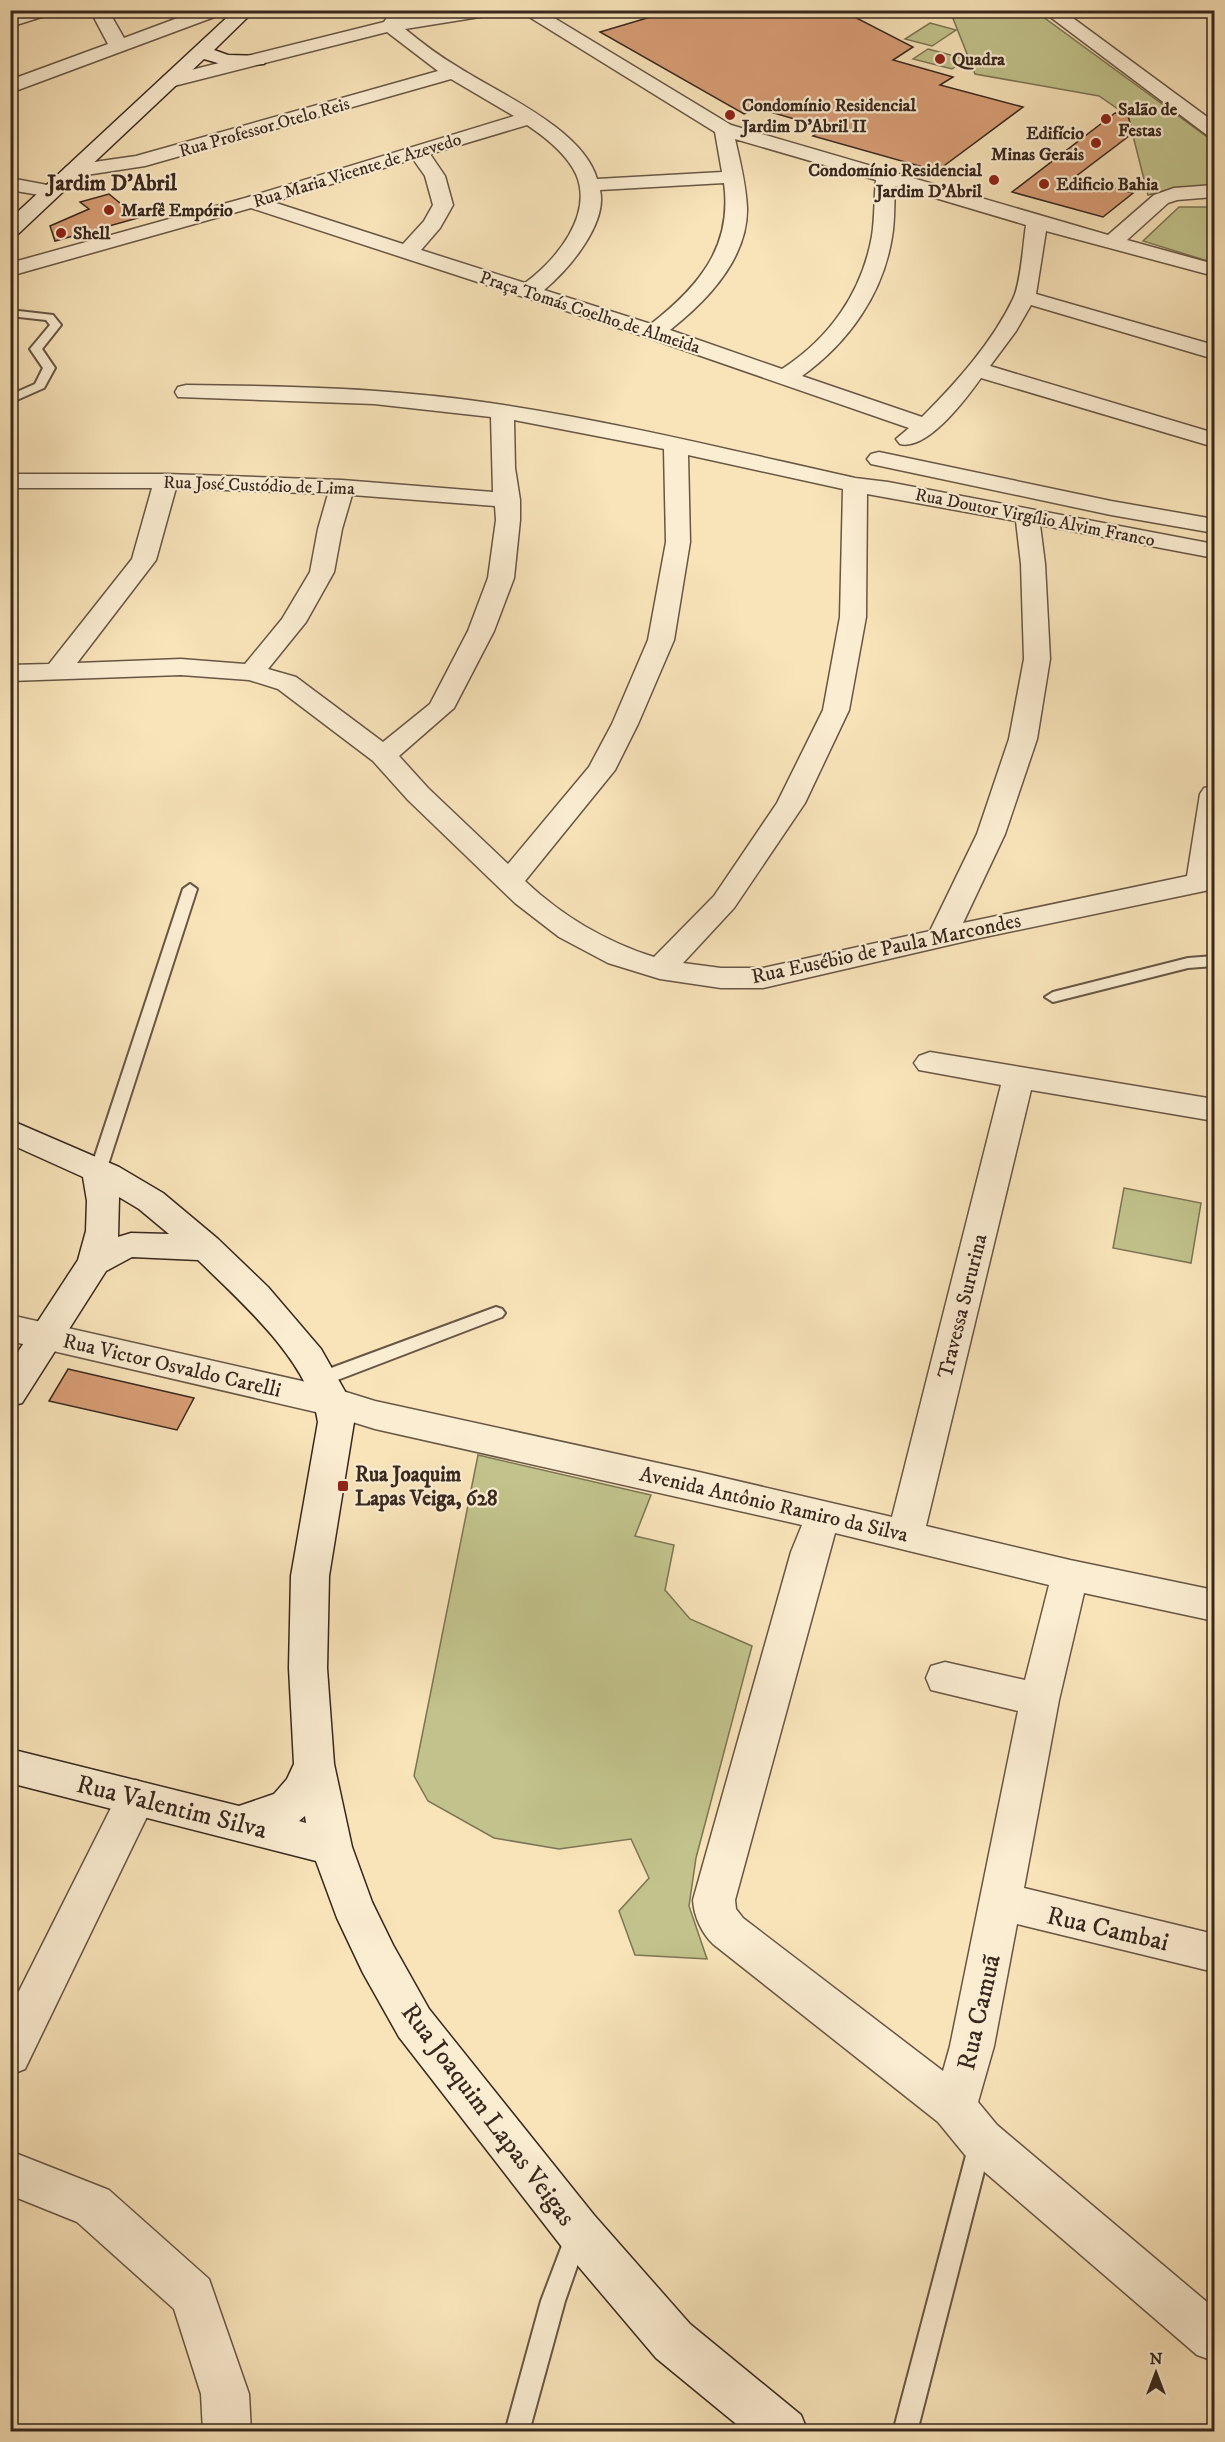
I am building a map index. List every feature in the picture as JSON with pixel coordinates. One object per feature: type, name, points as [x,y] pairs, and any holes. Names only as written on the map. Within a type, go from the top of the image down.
[{"type":"street","points":[[10,22],[45,10]]},
{"type":"street","points":[[99,10],[119,46]]},
{"type":"street","points":[[10,87],[214,11],[223,10]]},
{"type":"street","points":[[10,231],[246,10]]},
{"type":"street","points":[[170,81],[257,60],[396,18],[492,10]]},
{"type":"street","points":[[527,10],[724,129],[1037,222],[1215,270]]},
{"type":"street","points":[[1050,10],[1215,131]]},
{"type":"street","points":[[396,18],[411,44],[453,73],[544,127],[576,156],[591,195],[582,229],[559,266],[529,291]]},
{"type":"street","points":[[203,50],[212,57],[224,61],[257,60]]},
{"type":"street","name":"Rua Professor Otelo Reis","points":[[73,171],[138,162],[453,73]]},
{"type":"street","name":"Rua Maria Vicente de Azevedo","points":[[10,270],[252,202],[529,118]]},
{"type":"street","points":[[654,332],[696,295],[726,253],[732,238],[736,218],[724,129]]},
{"type":"street","points":[[408,252],[433,224],[443,205],[435,174],[428,162],[417,152]]},
{"type":"street","points":[[589,185],[732,177]]},
{"type":"street","points":[[785,377],[801,368],[834,334],[864,295],[872,276],[882,235],[886,177]]},
{"type":"street","points":[[10,184],[51,191]]},
{"type":"street","points":[[1114,241],[1161,199],[1174,194],[1215,191]]},
{"type":"street","name":"Praça Tomás Coelho de Almeida","points":[[252,202],[654,332],[926,426]]},
{"type":"street","points":[[660,969],[724,902],[791,803],[836,710],[853,617],[855,485],[879,459],[926,426],[978,370],[1025,297],[1037,222]]},
{"type":"street","points":[[1025,297],[1215,352]]},
{"type":"street","points":[[978,370],[1215,440]]},
{"type":"street","points":[[186,392],[315,394],[436,403],[566,423],[855,485]]},
{"type":"street","points":[[383,755],[441,708],[481,631],[501,578],[508,500],[503,468],[502,413]]},
{"type":"street","points":[[509,881],[601,770],[625,724],[661,640],[678,542],[676,447]]},
{"type":"street","name":"Rua Doutor Virgílio Alvim Franco","points":[[879,459],[1111,508],[1214,526]]},
{"type":"street","name":"Rua José Custódio de Lima","points":[[10,480],[342,487],[508,500]]},
{"type":"street","points":[[57,671],[144,560],[166,482]]},
{"type":"street","name":"Rua Doutor Virgílio Alvim Franco","points":[[855,485],[1027,515],[1214,554]]},
{"type":"street","points":[[252,672],[293,622],[322,572],[330,529],[342,487]]},
{"type":"street","points":[[942,938],[991,834],[1023,739],[1037,659],[1033,564],[1027,515]]},
{"type":"street","points":[[1214,526],[1214,554]]},
{"type":"street","name":"Rua Eusébio de Paula Marcondes","points":[[10,673],[182,667],[252,672],[287,683],[383,755],[418,794],[525,897],[569,930],[619,956],[660,969],[721,978],[763,978],[1208,881]]},
{"type":"street","points":[[1208,881],[1215,794]]},
{"type":"street","points":[[930,1062],[1215,1110]]},
{"type":"street","name":"Travessa Sururina","points":[[906,1534],[1019,1077]]},
{"type":"street","name":"Rua Joaquim Lapas Veigas","points":[[10,1131],[98,1171],[151,1201],[206,1248],[287,1330],[309,1358],[327,1390],[336,1422],[310,1576],[308,1668],[315,1764],[332,1847],[352,1905],[378,1959],[414,2023],[578,2231],[673,2342],[784,2432]]},
{"type":"street","points":[[10,1393],[94,1262],[103,1231],[103,1201],[98,1171]]},
{"type":"street","points":[[94,1262],[113,1251],[131,1245],[206,1248]]},
{"type":"street","name":"Rua Victor Osvaldo Carelli","points":[[10,1328],[44,1337],[327,1390]]},
{"type":"street","name":"Avenida Antônio Ramiro da Silva","points":[[327,1390],[375,1415],[824,1515],[1070,1575],[1215,1605]]},
{"type":"street","points":[[824,1515],[807,1563],[714,1900],[714,1911],[719,1921],[728,1930],[954,2107],[981,2140],[1215,2338]]},
{"type":"street","name":"Rua Camuã","points":[[954,2107],[972,2046],[1040,1700],[1070,1575]]},
{"type":"street","points":[[945,1678],[1040,1700]]},
{"type":"street","points":[[240,1823],[276,1814],[292,1804],[303,1792],[315,1764]]},
{"type":"street","name":"Rua Valentim Silva","points":[[10,1766],[332,1847]]},
{"type":"street","points":[[10,2055],[136,1798]]},
{"type":"street","name":"Rua Cambai","points":[[1002,1902],[1215,1953]]},
{"type":"street","points":[[10,2173],[93,2206],[193,2295],[225,2394],[227,2432]]},
{"type":"lane","points":[[10,313],[49,317],[56,325],[36,349],[49,368],[40,386],[10,400]]},
{"type":"lane","points":[[98,1171],[190,889]]},
{"type":"lane","points":[[1053,997],[1188,963],[1215,961]]},
{"type":"lane","points":[[327,1390],[371,1362],[496,1313]]},
{"type":"lane","points":[[905,2432],[981,2140]]},
{"type":"lane","points":[[517,2432],[554,2301],[578,2231]]},
{"type":"green space","points":[[944,11],[1035,11],[1214,142],[1214,185],[1177,188],[1148,195],[1128,116],[1099,96],[975,74],[952,16]]},
{"type":"green space","points":[[930,23],[956,30],[932,46],[905,39]]},
{"type":"green space","name":"Quadra","points":[[928,49],[966,59],[952,69],[913,59]]},
{"type":"green space","points":[[1179,207],[1214,207],[1214,263],[1143,241]]},
{"type":"green space","points":[[1124,1188],[1201,1203],[1191,1263],[1113,1248]]},
{"type":"green space","points":[[478,1455],[651,1495],[635,1536],[674,1545],[665,1590],[690,1619],[752,1646],[696,1858],[689,1906],[707,1959],[635,1955],[619,1911],[649,1878],[631,1839],[559,1849],[494,1838],[428,1801],[414,1776]]},
{"type":"building","points":[[674,10],[841,10],[913,47],[893,60],[953,77],[940,85],[1023,107],[937,171],[813,136],[825,128],[757,108],[744,114],[600,32]]},
{"type":"building","points":[[1115,113],[1128,116],[1133,133],[1075,177],[1133,193],[1103,217],[1012,192]]},
{"type":"building","points":[[109,194],[138,218],[55,241],[50,226],[89,209],[80,202]]},
{"type":"building","points":[[68,1369],[194,1398],[177,1430],[49,1401]]},
{"type":"place","name":"Quadra","points":[[940,59]]},
{"type":"place","name":"Condomínio Residencial Jardim D'Abril II","points":[[730,115]]},
{"type":"place","name":"Salão de Festas","points":[[1106,119]]},
{"type":"place","name":"Edifício Minas Gerais","points":[[1096,143]]},
{"type":"place","name":"Condomínio Residencial Jardim D'Abril","points":[[994,180]]},
{"type":"place","name":"Edificio Bahia","points":[[1044,184]]},
{"type":"place","name":"Marfê Empório","points":[[109,210]]},
{"type":"place","name":"Shell","points":[[61,233]]},
{"type":"place","name":"Rua Joaquim Lapas Veiga, 628","points":[[343,1486]]},
{"type":"district","name":"Jardim D'Abril","points":[[112,182]]}]
